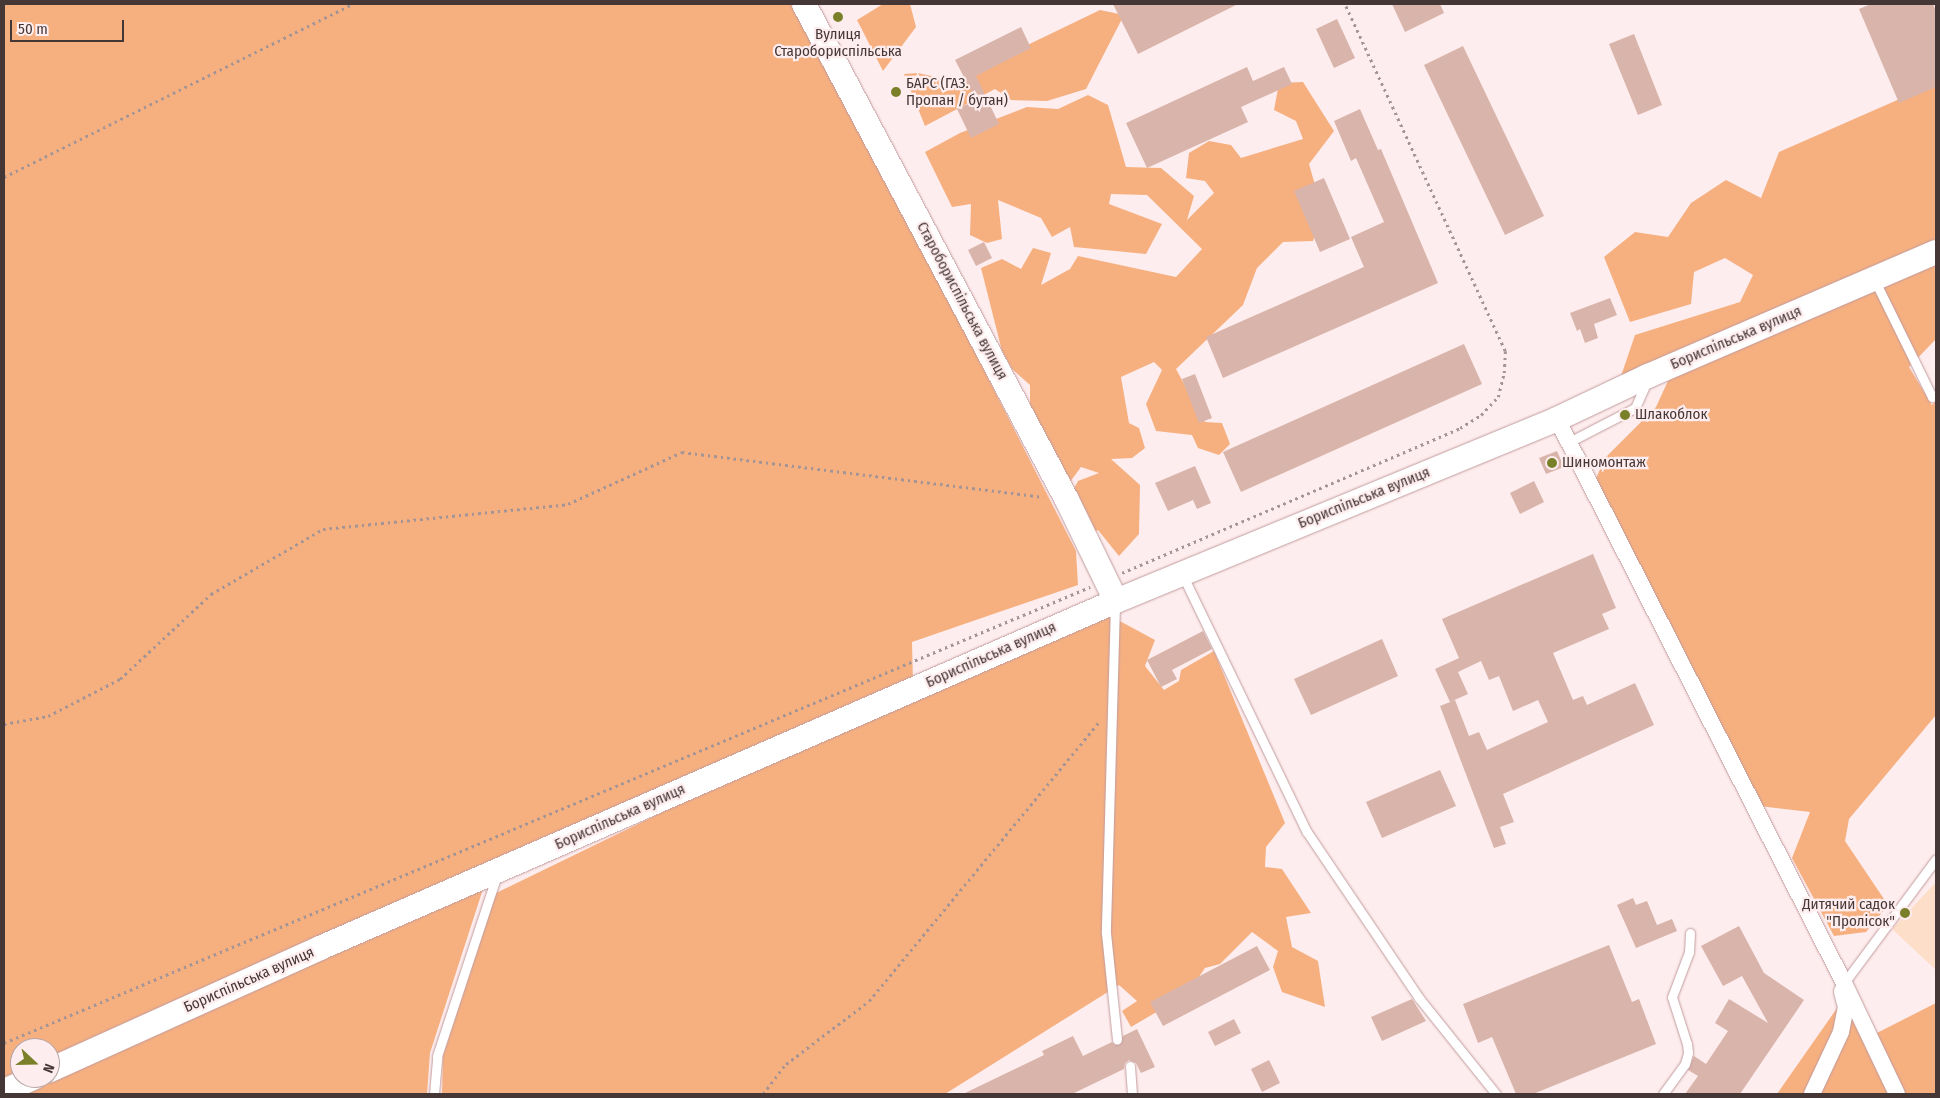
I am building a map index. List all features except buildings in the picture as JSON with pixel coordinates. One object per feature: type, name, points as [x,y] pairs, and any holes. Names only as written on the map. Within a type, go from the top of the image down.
[{"type":"main road","name":"Старобориспільська вулиця","points":[[804,4],[1067,500],[1111,591]]},
{"type":"main road","name":"Бориспільська вулиця","points":[[60,1066],[498,870],[1111,591],[1181,573],[1557,419],[1648,376],[1936,252]]},
{"type":"street","points":[[1557,419],[1844,983],[1897,1094]]},
{"type":"street","points":[[1812,1094],[1841,1032],[1846,1008],[1835,968]]},
{"type":"lane","points":[[1874,279],[1932,397],[1936,395]]},
{"type":"lane","points":[[1568,442],[1635,408],[1648,376]]},
{"type":"lane","points":[[1181,573],[1307,832],[1419,998],[1496,1094]]},
{"type":"lane","points":[[1111,591],[1112,707],[1106,934],[1117,1039]]},
{"type":"lane","points":[[1844,983],[1936,859]]},
{"type":"lane","points":[[434,1094],[437,1056],[498,870]]},
{"type":"lane","points":[[1663,1094],[1685,1064],[1688,1053],[1687,1044],[1672,997],[1688,952],[1690,934]]},
{"type":"lane","points":[[1130,1066],[1132,1094]]},
{"type":"path","points":[[4,177],[354,4]]},
{"type":"path","points":[[4,1043],[1111,591],[1460,428],[1481,416],[1498,397],[1504,373],[1505,351],[1346,4]]},
{"type":"path","points":[[4,724],[48,716],[120,679],[212,594],[322,529],[568,504],[682,452],[1067,500]]},
{"type":"path","points":[[762,1094],[786,1064],[869,1001],[1112,707]]},
{"type":"shaded area","points":[[4,4],[798,4],[1076,551],[1078,585],[912,642],[913,684],[483,889],[430,1053],[427,1094],[4,1094]]},
{"type":"shaded area","points":[[883,4],[910,4],[916,27],[883,71],[857,20]]},
{"type":"shaded area","points":[[1100,10],[1124,15],[1086,89],[1047,101],[1011,100],[995,89],[925,126],[904,74],[918,73],[953,81]]},
{"type":"shaded area","points":[[1303,82],[1334,131],[1309,164],[1315,185],[1318,223],[1313,241],[1283,242],[1257,268],[1243,305],[1176,369],[1205,422],[1222,423],[1230,444],[1219,455],[1198,448],[1192,435],[1156,431],[1146,404],[1162,370],[1154,362],[1121,377],[1129,423],[1139,428],[1145,448],[1132,458],[1111,459],[1140,485],[1139,534],[1119,556],[1098,530],[1087,536],[1069,498],[1078,481],[1099,473],[1081,467],[1070,482],[1030,417],[1030,385],[1012,369],[1002,351],[981,268],[1002,259],[1021,269],[1033,248],[1051,253],[1041,285],[1070,269],[1078,256],[1176,277],[1202,249],[1147,195],[1111,194],[1109,204],[1162,224],[1146,254],[1074,247],[1070,227],[1052,237],[1041,218],[998,200],[1002,239],[987,243],[970,235],[971,204],[952,207],[925,152],[960,133],[1027,107],[1058,109],[1088,95],[1108,105],[1126,167],[1161,168],[1194,196],[1187,220],[1214,193],[1205,181],[1186,178],[1189,153],[1209,141],[1231,145],[1241,158],[1303,139],[1296,121],[1274,110],[1279,83]]},
{"type":"shaded area","points":[[1936,83],[1936,339],[1909,367],[1932,405],[1936,401],[1936,715],[1849,819],[1845,841],[1888,905],[1866,932],[1834,936],[1792,858],[1810,812],[1759,806],[1594,483],[1605,458],[1656,407],[1673,370],[1621,376],[1635,335],[1740,302],[1753,275],[1725,258],[1694,272],[1691,304],[1630,322],[1604,257],[1635,232],[1668,237],[1691,203],[1726,180],[1761,198],[1779,152]]},
{"type":"shaded area","points":[[1103,612],[1155,640],[1145,666],[1164,690],[1179,681],[1181,670],[1214,651],[1285,823],[1266,847],[1265,867],[1282,869],[1311,913],[1286,917],[1292,947],[1318,961],[1325,1007],[1282,992],[1273,967],[1278,951],[1252,932],[1220,964],[1205,968],[1187,994],[1131,1027],[1122,1011],[1137,1001],[1119,985],[945,1094],[442,1094],[443,1056],[496,893],[819,736]]},
{"type":"shaded area","points":[[1936,882],[1936,970],[1892,929]]},
{"type":"shaded area","points":[[1842,1001],[1865,1039],[1936,1003],[1936,1094],[1777,1094]]},
{"type":"place","name":"Вулиця Старобориспільська","points":[[838,17]]},
{"type":"place","name":"БАРС (ГАЗ. Пропан / бутан)","points":[[896,92]]},
{"type":"place","name":"Шлакоблок","points":[[1625,415]]},
{"type":"place","name":"Шиномонтаж","points":[[1552,463]]},
{"type":"place","name":"Дитячий садок \"Пролісок\"","points":[[1905,913]]}]
